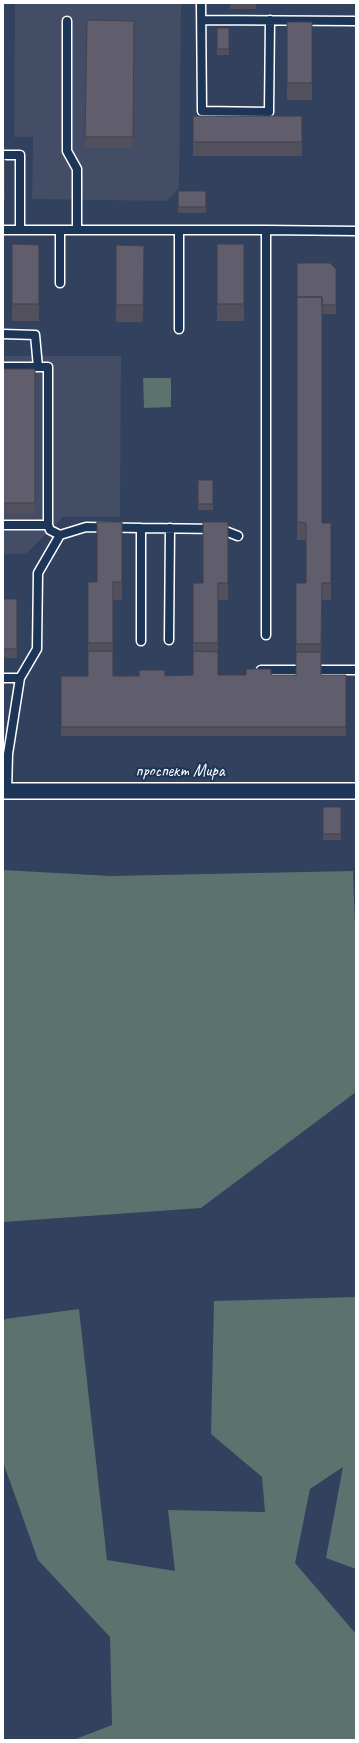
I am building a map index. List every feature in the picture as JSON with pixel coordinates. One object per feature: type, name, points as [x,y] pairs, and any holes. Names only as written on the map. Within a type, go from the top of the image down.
[{"type":"street","name":"проспект Мира","points":[[5,790],[356,791]]},
{"type":"lane","points":[[201,3],[202,111],[270,112],[270,20]]},
{"type":"lane","points":[[202,20],[356,21]]},
{"type":"lane","points":[[67,21],[67,151],[77,169],[77,230]]},
{"type":"lane","points":[[3,155],[20,155],[20,230]]},
{"type":"lane","points":[[3,230],[356,231]]},
{"type":"lane","points":[[60,230],[60,283]]},
{"type":"lane","points":[[179,230],[179,329]]},
{"type":"lane","points":[[266,230],[266,635]]},
{"type":"lane","points":[[3,334],[36,335],[38,367]]},
{"type":"lane","points":[[3,367],[48,367],[48,525],[50,530],[60,535]]},
{"type":"lane","points":[[3,525],[48,525]]},
{"type":"lane","points":[[5,790],[8,754],[20,678],[37,649],[38,574],[60,535],[86,527],[220,529],[238,536]]},
{"type":"lane","points":[[141,528],[141,642]]},
{"type":"lane","points":[[169,640],[170,528]]},
{"type":"lane","points":[[256,670],[296,670]]},
{"type":"lane","points":[[321,670],[356,670]]},
{"type":"lane","points":[[3,678],[20,678]]},
{"type":"shaded area","points":[[15,3],[181,3],[179,188],[167,201],[32,199],[33,137],[14,137]]},
{"type":"shaded area","points":[[3,356],[121,356],[120,517],[63,517],[26,554],[3,554]]},
{"type":"green space","points":[[143,378],[171,378],[171,407],[144,408]]},
{"type":"green space","points":[[3,870],[110,876],[353,871],[356,953],[356,1092],[201,1208],[3,1222]]},
{"type":"green space","points":[[356,1297],[356,1569],[326,1558],[343,1467],[310,1489],[295,1563],[356,1634],[356,1740],[73,1740],[112,1725],[110,1637],[38,1560],[3,1462],[3,1323],[5,1319],[79,1309],[107,1560],[175,1571],[168,1510],[265,1512],[262,1477],[211,1434],[214,1301]]},
{"type":"building","points":[[87,20],[134,21],[133,137],[85,137]]},
{"type":"building","points":[[287,22],[312,22],[312,83],[287,83]]},
{"type":"building","points":[[217,28],[229,28],[229,49],[217,49]]},
{"type":"building","points":[[193,116],[302,116],[302,142],[193,142]]},
{"type":"building","points":[[3,160],[5,160],[5,186],[3,186]]},
{"type":"building","points":[[178,191],[206,191],[206,207],[178,207]]},
{"type":"building","points":[[12,244],[39,245],[39,304],[12,304]]},
{"type":"building","points":[[217,244],[244,244],[244,304],[217,304]]},
{"type":"building","points":[[116,245],[144,246],[143,305],[116,305]]},
{"type":"building","points":[[297,263],[330,263],[336,269],[336,305],[322,305],[322,297],[297,297]]},
{"type":"building","points":[[297,297],[322,297],[322,523],[331,523],[331,583],[322,583],[321,644],[296,644],[296,583],[306,583],[306,523],[297,522]]},
{"type":"building","points":[[3,369],[35,369],[35,503],[3,503]]},
{"type":"building","points":[[198,480],[213,480],[213,504],[198,504]]},
{"type":"building","points":[[97,522],[122,522],[122,582],[113,582],[113,643],[88,643],[88,582],[97,582]]},
{"type":"building","points":[[203,522],[228,522],[228,583],[218,583],[218,643],[193,643],[193,583],[203,583]]},
{"type":"building","points":[[3,599],[17,599],[17,649],[3,649]]},
{"type":"building","points":[[88,651],[113,651],[113,676],[139,676],[139,670],[165,670],[165,676],[193,675],[193,651],[218,652],[218,675],[246,675],[246,669],[271,669],[271,675],[296,675],[296,652],[321,652],[321,675],[346,675],[346,727],[61,727],[61,676],[88,676]]},
{"type":"building","points":[[323,807],[341,807],[341,834],[323,834]]}]
